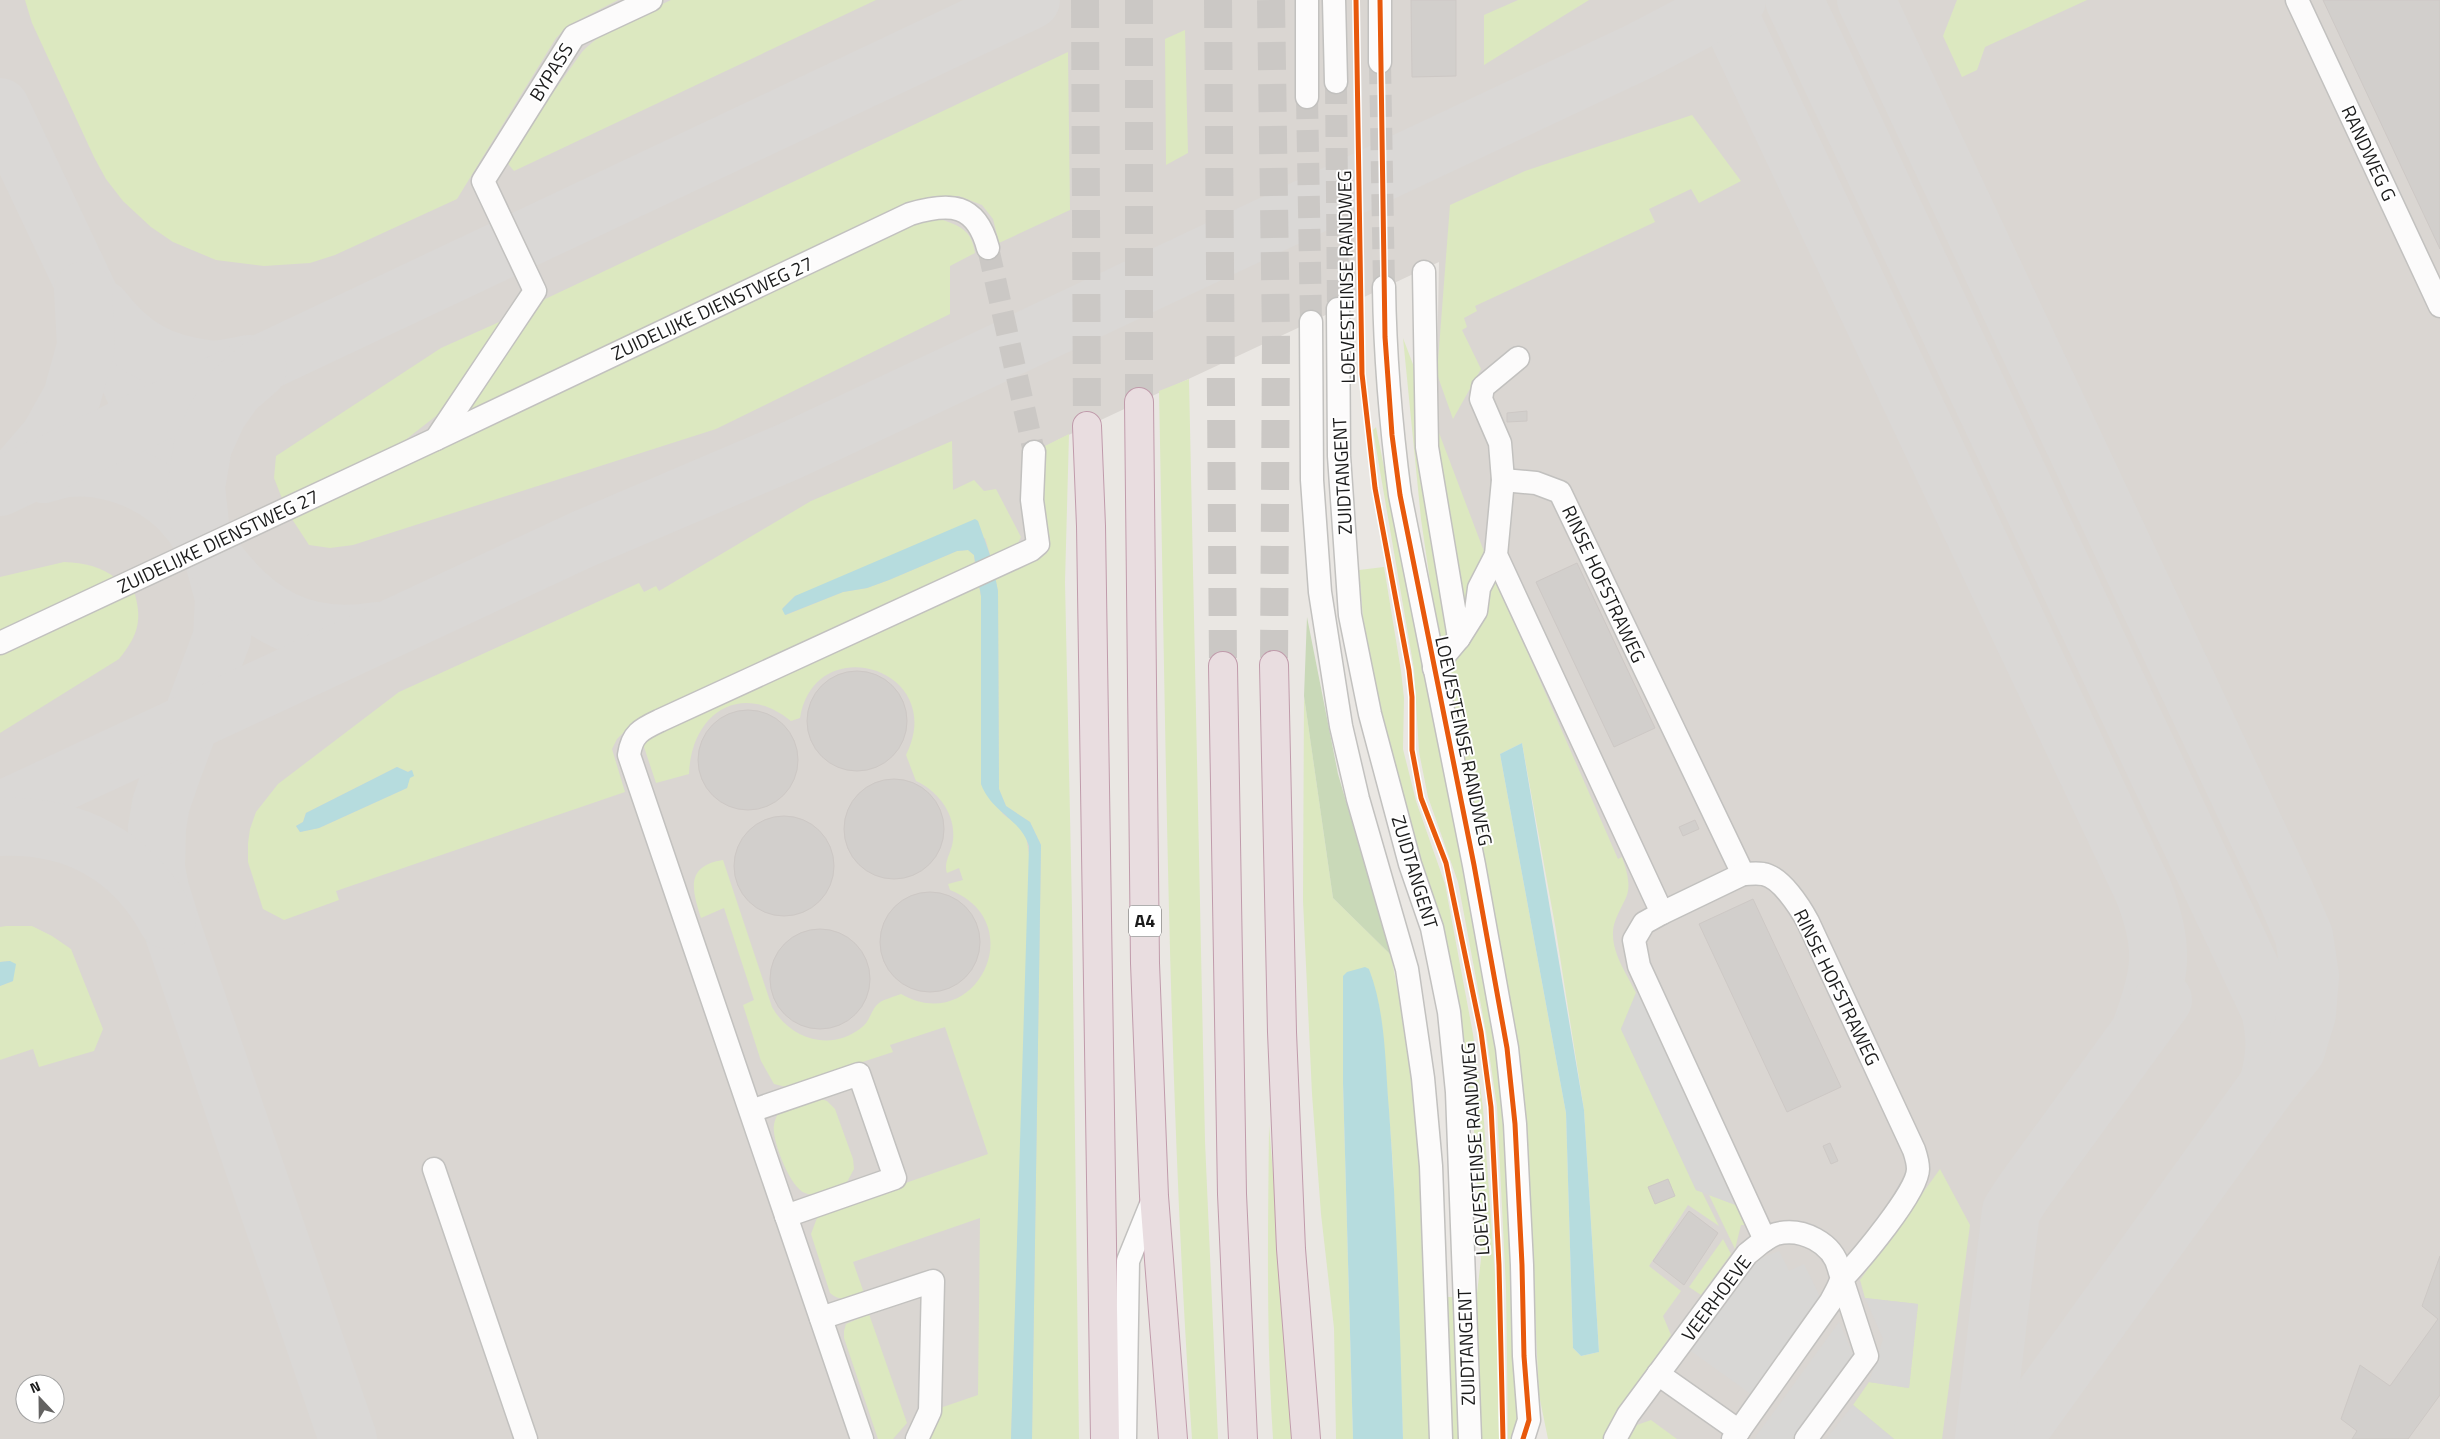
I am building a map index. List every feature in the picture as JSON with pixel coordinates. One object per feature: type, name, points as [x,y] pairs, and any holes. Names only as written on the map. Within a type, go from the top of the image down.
[{"type":"highway","name":"A4","points":[[1139,402],[1145,963],[1154,1196],[1174,1439]]},
{"type":"highway","points":[[1087,426],[1091,546],[1105,1439]]},
{"type":"highway","points":[[1274,665],[1282,1032],[1291,1248],[1304,1433]]},
{"type":"highway","points":[[1223,666],[1232,1194],[1242,1439]]},
{"type":"street","name":"BYPASS","points":[[436,439],[535,291],[483,180],[574,36],[651,0]]},
{"type":"street","points":[[1306,0],[1307,97]]},
{"type":"street","points":[[1334,0],[1336,82]]},
{"type":"street","points":[[1380,0],[1380,62]]},
{"type":"street","name":"RANDWEG G","points":[[2298,0],[2440,306]]},
{"type":"street","name":"ZUIDELIJKE DIENSTWEG 27","points":[[0,643],[910,214],[932,208],[956,209],[972,217],[980,225],[986,242]]},
{"type":"street","points":[[1424,272],[1427,447],[1459,638]]},
{"type":"street","name":"LOEVESTEINSE RANDWEG","points":[[1384,287],[1385,337],[1392,436],[1400,495],[1474,865],[1507,1048],[1515,1124],[1524,1356],[1530,1433]]},
{"type":"street","name":"ZUIDTANGENT","points":[[1338,309],[1339,456],[1350,615],[1377,740],[1410,864],[1432,928],[1449,1012],[1457,1092],[1470,1439]]},
{"type":"street","name":"LOEVESTEINSE RANDWEG","points":[[1311,322],[1312,480],[1320,592],[1341,726],[1358,799],[1407,969],[1424,1078],[1432,1166],[1441,1439]]},
{"type":"street","points":[[1434,668],[1459,638],[1476,611],[1479,588],[1496,555],[1503,480],[1500,442],[1481,399],[1483,387],[1518,358]]},
{"type":"street","points":[[862,1439],[629,755],[631,742],[641,730],[660,720],[1031,550],[1038,544],[1032,500],[1034,452]]},
{"type":"street","name":"RINSE HOFSTRAWEG","points":[[1503,480],[1536,483],[1560,492],[1743,874],[1765,874],[1783,887],[1797,904],[1808,922],[1914,1150],[1918,1170],[1913,1187],[1860,1260],[1842,1279]]},
{"type":"street","points":[[1496,555],[1662,912]]},
{"type":"street","points":[[1332,667],[1377,740]]},
{"type":"street","points":[[1743,874],[1662,912],[1644,924],[1634,940],[1639,966],[1764,1240]]},
{"type":"street","points":[[751,1112],[859,1074],[896,1178],[786,1216]]},
{"type":"street","points":[[434,1169],[526,1439]]},
{"type":"street","points":[[1125,1439],[1128,1261],[1154,1196]]},
{"type":"street","name":"VEERHOEVE","points":[[1615,1439],[1628,1415],[1747,1254],[1764,1240],[1777,1234],[1797,1233],[1816,1238],[1829,1248],[1838,1263],[1842,1279]]},
{"type":"street","points":[[1658,1374],[1736,1435],[1831,1301],[1842,1279]]},
{"type":"street","points":[[1806,1439],[1867,1356],[1842,1279]]},
{"type":"street","points":[[821,1318],[933,1281],[930,1412],[917,1439]]},
{"type":"shaded area","points":[[0,0],[2440,0],[2440,1439],[1598,1439],[1605,894],[1460,583],[1436,421],[1439,262],[1058,440],[1071,1439],[0,1439]]},
{"type":"shaded area","points":[[1641,992],[1741,1207],[1696,1190],[1621,1029],[1636,993]]},
{"type":"shaded area","points":[[1779,1251],[1789,1271],[1804,1264],[1823,1303],[1755,1397],[1688,1349],[1756,1260]]},
{"type":"shaded area","points":[[1865,1298],[1918,1304],[1909,1388],[1869,1382],[1883,1339]]},
{"type":"shaded area","points":[[1839,1322],[1853,1354],[1792,1439],[1754,1439]]},
{"type":"shaded area","points":[[1853,1405],[1894,1439],[1826,1439]]},
{"type":"green space","points":[[25,0],[618,0],[569,25],[556,38],[457,199],[335,255],[310,263],[264,266],[216,260],[173,242],[151,227],[123,201],[106,179],[94,157],[32,23]]},
{"type":"green space","points":[[671,0],[876,0],[514,171],[505,160],[582,52],[602,35],[636,16]]},
{"type":"green space","points":[[1518,0],[1589,0],[1484,65],[1484,15]]},
{"type":"green space","points":[[1957,0],[2087,0],[1985,47],[1977,70],[1962,77],[1943,36]]},
{"type":"green space","points":[[1185,30],[1188,153],[1166,165],[1165,39]]},
{"type":"green space","points":[[1068,52],[1070,210],[999,243],[993,219],[982,205],[959,196],[933,196],[884,216],[458,416],[541,301]]},
{"type":"green space","points":[[1692,115],[1741,181],[1699,203],[1691,189],[1649,209],[1655,222],[1475,306],[1477,311],[1464,318],[1467,327],[1462,330],[1481,369],[1453,419],[1437,374],[1450,205],[1525,171]]},
{"type":"green space","points":[[940,219],[964,230],[971,239],[975,253],[950,266],[950,314],[716,429],[353,545],[330,548],[309,545],[292,519],[910,224]]},
{"type":"green space","points":[[506,319],[445,409],[399,445],[283,501],[274,478],[276,456],[441,348]]},
{"type":"green space","points":[[1403,338],[1488,562],[1618,859],[1622,857],[1628,876],[1628,890],[1614,925],[1614,943],[1618,958],[1636,993],[1621,1029],[1696,1190],[1702,1192],[1719,1226],[1688,1205],[1649,1266],[1681,1291],[1663,1316],[1671,1335],[1612,1422],[1603,1439],[1548,1439],[1539,1395],[1525,1108],[1440,650],[1421,519]],"holes":[[[1522,743],[1555,925],[1584,1110],[1599,1352],[1581,1356],[1573,1348],[1566,1113],[1500,754]]]},
{"type":"green space","points":[[1189,379],[1205,1141],[1218,1439],[1192,1439],[1178,1178],[1169,915],[1159,391]]},
{"type":"green space","points":[[1376,427],[1466,879],[1497,1054],[1504,1105],[1519,1439],[1508,1439],[1506,1288],[1497,1107],[1486,1032],[1458,882],[1428,797],[1419,752],[1414,669],[1373,430]]},
{"type":"green space","points":[[1069,434],[1065,582],[1072,909],[1079,1439],[1032,1439],[1041,845],[1030,822],[1006,806],[999,789],[998,591],[994,573],[1037,561],[1047,553],[1050,540],[1041,492],[1041,448]]},
{"type":"green space","points":[[952,441],[953,490],[974,480],[984,491],[996,489],[1021,537],[1016,547],[992,561],[985,538],[795,596],[783,608],[786,615],[843,592],[867,588],[889,580],[957,551],[968,550],[974,555],[975,569],[625,731],[617,739],[612,749],[625,792],[336,891],[339,900],[284,920],[263,909],[248,862],[250,829],[256,812],[278,784],[399,692],[639,583],[644,592],[656,586],[659,591],[811,501]],"holes":[[[397,767],[408,772],[411,770],[407,788],[319,828],[300,832],[296,826],[303,822],[306,813]]]},
{"type":"green space","points":[[64,562],[92,566],[117,579],[0,634],[0,577]]},
{"type":"green space","points":[[1384,567],[1404,698],[1403,749],[1416,801],[1445,884],[1473,1034],[1483,1108],[1496,1289],[1499,1439],[1476,1439],[1471,1345],[1481,1259],[1473,1113],[1461,1036],[1422,865],[1389,754],[1363,618],[1359,570]]},
{"type":"green space","points":[[978,582],[981,596],[981,784],[1003,814],[1021,828],[1026,836],[1030,860],[1011,1439],[928,1439],[940,1408],[978,1395],[980,1218],[853,1262],[864,1293],[846,1299],[838,1298],[830,1293],[811,1234],[817,1218],[826,1211],[988,1154],[945,1027],[890,1045],[893,1052],[786,1087],[774,1084],[761,1061],[743,1005],[754,1000],[724,908],[701,918],[694,889],[694,881],[702,868],[723,860],[772,1007],[789,1027],[800,1034],[824,1040],[837,1039],[861,1028],[879,1003],[886,999],[901,994],[928,1003],[952,1000],[971,988],[984,970],[990,948],[987,926],[975,905],[950,890],[948,884],[963,880],[959,868],[947,873],[946,869],[953,840],[952,821],[944,804],[938,797],[916,781],[906,755],[914,725],[910,700],[895,682],[875,670],[851,667],[829,674],[811,690],[800,718],[791,721],[772,709],[754,704],[737,704],[722,710],[709,720],[699,735],[692,753],[689,774],[656,783],[643,744],[646,737]]},
{"type":"green space","points":[[133,588],[138,609],[137,626],[131,642],[119,659],[0,733],[0,652]]},
{"type":"green space","points":[[1307,617],[1338,774],[1391,955],[1333,898],[1304,696]]},
{"type":"green space","points":[[1304,696],[1333,898],[1391,955],[1403,1019],[1413,1081],[1420,1164],[1430,1439],[1403,1439],[1393,1166],[1382,1025],[1369,969],[1343,976],[1343,1083],[1353,1439],[1336,1439],[1334,1328],[1321,1214],[1312,1094],[1303,901]]},
{"type":"green space","points":[[32,926],[52,936],[71,949],[103,1029],[94,1051],[39,1067],[33,1049],[0,1060],[0,986],[13,981],[10,961],[0,962],[0,927]]},
{"type":"green space","points":[[819,1098],[827,1101],[835,1109],[853,1159],[854,1169],[846,1184],[820,1193],[809,1194],[800,1190],[789,1175],[777,1147],[774,1127],[778,1113]]},
{"type":"green space","points":[[1269,1125],[1295,1439],[1273,1439],[1268,1321]]},
{"type":"green space","points":[[1940,1169],[1970,1225],[1942,1439],[1894,1439],[1853,1405],[1869,1382],[1909,1388],[1918,1304],[1865,1298],[1860,1280]]},
{"type":"green space","points":[[1709,1195],[1741,1207],[1745,1225],[1741,1225],[1735,1249]]},
{"type":"green space","points":[[1723,1239],[1731,1254],[1701,1295],[1689,1287]]},
{"type":"green space","points":[[1447,1297],[1459,1297],[1463,1439],[1451,1439]]},
{"type":"green space","points":[[869,1314],[907,1423],[893,1439],[878,1439],[844,1338],[846,1324]]},
{"type":"green space","points":[[1651,1420],[1677,1439],[1629,1439],[1637,1425]]},
{"type":"water","points":[[975,519],[978,521],[992,561],[998,591],[999,789],[1006,806],[1030,822],[1041,845],[1032,1439],[1011,1439],[1029,846],[1020,829],[998,809],[981,784],[981,596],[974,555],[968,550],[957,551],[867,588],[843,592],[785,615],[782,609],[795,596]]},
{"type":"water","points":[[1522,743],[1584,1110],[1599,1352],[1581,1356],[1573,1348],[1566,1113],[1500,754]]},
{"type":"water","points":[[397,767],[408,772],[412,770],[414,776],[410,778],[407,788],[319,828],[300,832],[296,826],[303,822],[306,813]]},
{"type":"water","points":[[10,961],[16,964],[13,981],[0,986],[0,962]]},
{"type":"water","points":[[1365,967],[1369,969],[1379,1003],[1385,1057],[1396,1233],[1403,1439],[1353,1439],[1343,1083],[1343,976],[1347,972]]},
{"type":"building","points":[[1411,0],[1456,0],[1456,76],[1412,77]]},
{"type":"building","points":[[2323,0],[2440,0],[2440,249]]},
{"type":"building","points":[[1527,411],[1527,421],[1507,422],[1507,413]]},
{"type":"building","points":[[1577,563],[1655,728],[1614,747],[1536,582]]},
{"type":"building","points":[[857,671],[876,675],[892,686],[903,702],[907,721],[903,740],[892,756],[876,767],[857,771],[838,767],[822,756],[811,740],[807,721],[811,702],[822,686],[838,675]]},
{"type":"building","points":[[748,710],[767,714],[783,725],[794,741],[798,760],[794,779],[783,795],[767,806],[748,810],[729,806],[713,795],[702,779],[698,760],[702,741],[713,725],[729,714]]},
{"type":"building","points":[[894,779],[913,783],[929,794],[940,810],[944,829],[940,848],[929,864],[913,875],[894,879],[875,875],[859,864],[848,848],[844,829],[848,810],[859,794],[875,783]]},
{"type":"building","points":[[784,816],[803,820],[819,831],[830,847],[834,866],[830,885],[819,901],[803,912],[784,916],[765,912],[749,901],[738,885],[734,866],[738,847],[749,831],[765,820]]},
{"type":"building","points":[[1695,820],[1699,829],[1683,836],[1679,827]]},
{"type":"building","points":[[930,892],[949,896],[965,907],[976,923],[980,942],[976,961],[965,977],[949,988],[930,992],[911,988],[895,977],[884,961],[880,942],[884,923],[895,907],[911,896]]},
{"type":"building","points":[[1753,899],[1841,1087],[1787,1112],[1699,924]]},
{"type":"building","points":[[820,929],[839,933],[855,944],[866,960],[870,979],[866,998],[855,1014],[839,1025],[820,1029],[801,1025],[785,1014],[774,998],[770,979],[774,960],[785,944],[801,933]]},
{"type":"building","points":[[1830,1143],[1838,1161],[1831,1164],[1823,1146]]},
{"type":"building","points":[[1668,1179],[1675,1196],[1655,1204],[1648,1187]]},
{"type":"building","points":[[1689,1211],[1718,1233],[1684,1285],[1653,1261]]},
{"type":"building","points":[[2440,1256],[2440,1395],[2408,1439],[2352,1439],[2357,1431],[2341,1419],[2360,1365],[2390,1386],[2438,1319],[2422,1306]]},
{"type":"taxiway","points":[[0,487],[1031,0]]},
{"type":"taxiway","points":[[1722,0],[2143,890],[2155,929],[2158,961],[2153,994],[2140,1031]]},
{"type":"taxiway","points":[[0,811],[583,539],[790,451],[1640,51],[1737,0]]},
{"type":"taxiway","points":[[1794,0],[2270,1010],[2274,1045],[2269,1081]]},
{"type":"taxiway","points":[[1866,0],[2285,892],[2304,936],[2310,976],[2307,1014],[2296,1050],[2268,1085],[2013,1439]]},
{"type":"taxiway","points":[[0,107],[213,557],[224,598],[222,637],[161,804],[157,828],[156,868],[160,889],[174,934],[348,1439]]},
{"type":"taxiway","points":[[17,475],[49,438],[72,397],[86,346],[83,291]]},
{"type":"taxiway","points":[[102,309],[124,334],[148,351],[161,357],[190,366],[212,369],[250,364]]},
{"type":"taxiway","points":[[200,523],[196,487],[203,446],[218,413],[235,389],[258,369]]},
{"type":"taxiway","points":[[43,474],[65,468],[85,468],[119,473],[135,479],[165,497],[178,508],[193,525],[230,578],[265,609],[284,620],[304,628],[326,633],[350,634],[376,631]]},
{"type":"taxiway","points":[[0,827],[27,827],[52,831],[76,838],[98,848],[118,861],[136,878],[153,897],[167,920]]},
{"type":"taxiway","points":[[1984,1439],[2011,1211],[2163,1000]]},
{"type":"tunnel","points":[[1085,0],[1087,426]]},
{"type":"tunnel","points":[[1139,0],[1139,402]]},
{"type":"tunnel","points":[[1218,0],[1223,666]]},
{"type":"tunnel","points":[[1271,0],[1276,338],[1274,665]]},
{"type":"tunnel","points":[[1380,62],[1384,287]]},
{"type":"tunnel","points":[[1336,82],[1338,309]]},
{"type":"tunnel","points":[[1307,97],[1311,322]]},
{"type":"tunnel","points":[[988,248],[1034,452]]},
{"type":"cycle path","points":[[1356,0],[1362,374],[1375,488],[1409,670],[1412,697],[1412,750],[1421,798],[1446,863],[1481,1032],[1491,1107],[1499,1265],[1503,1439]]},
{"type":"cycle path","points":[[1380,0],[1385,337],[1392,435],[1400,495],[1474,865],[1507,1048],[1515,1124],[1522,1265],[1524,1356],[1529,1420],[1523,1439]]}]
